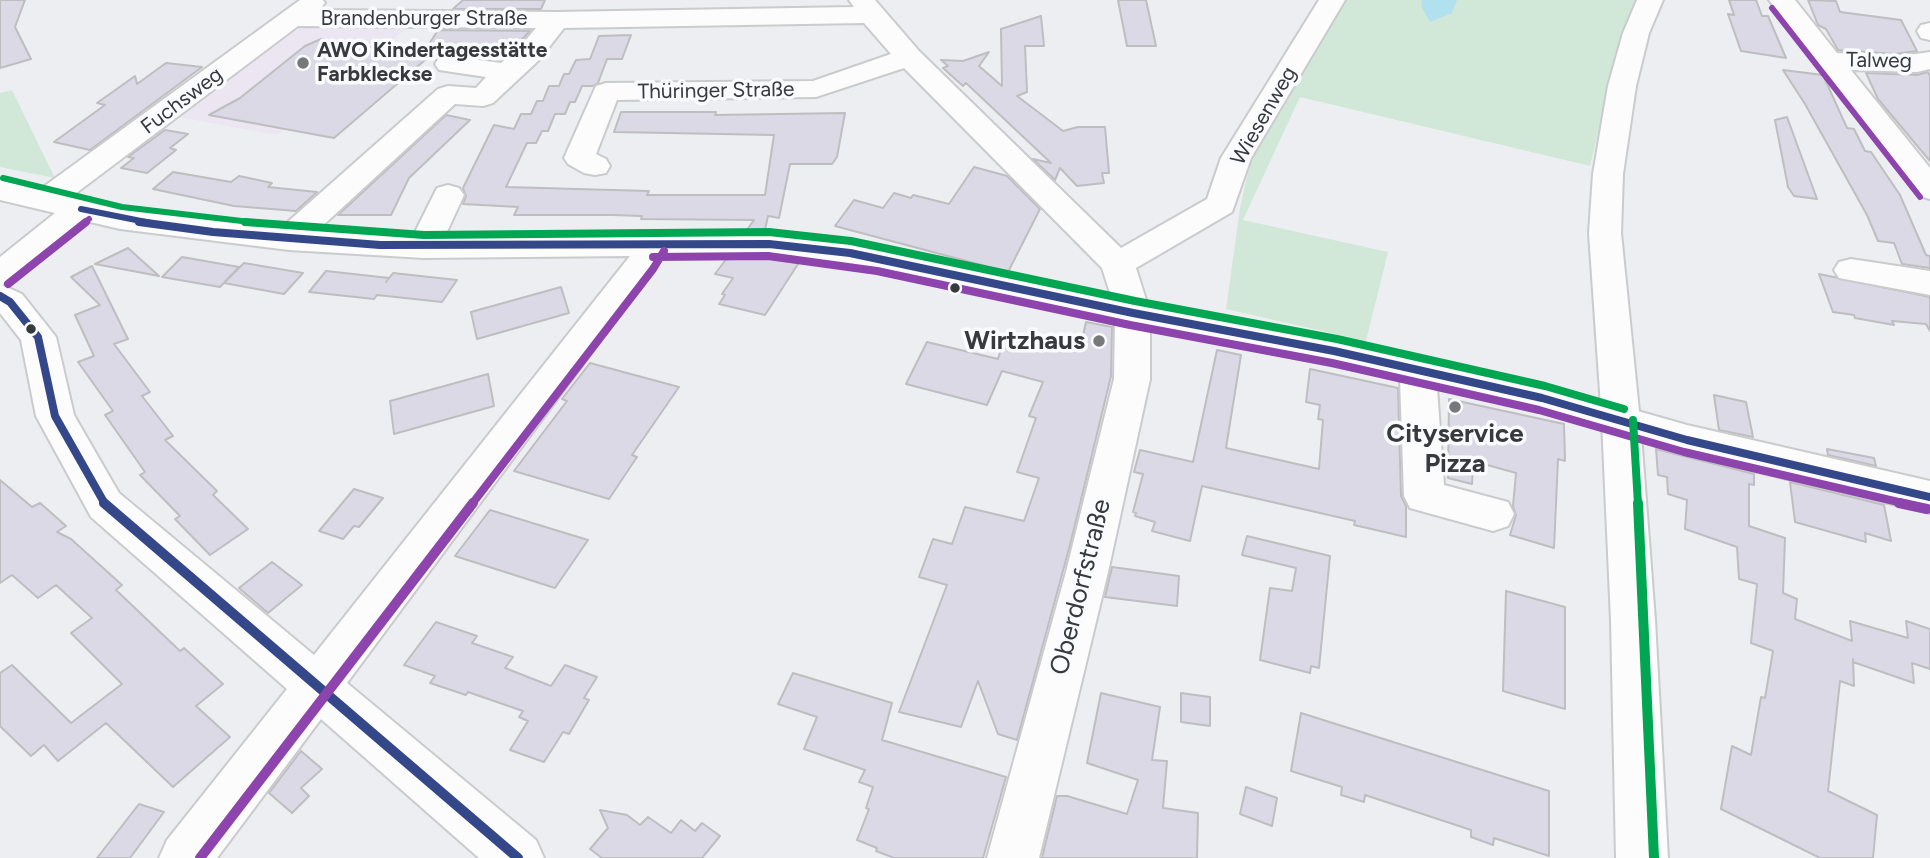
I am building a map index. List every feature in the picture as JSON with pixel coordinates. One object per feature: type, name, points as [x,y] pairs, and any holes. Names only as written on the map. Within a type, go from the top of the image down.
[{"type":"street","name":"Fuchsweg","points":[[46,200],[317,0]]},
{"type":"street","name":"Wiesenweg","points":[[1118,264],[1221,205],[1236,158],[1332,0]]},
{"type":"street","points":[[1642,858],[1633,620],[1621,421],[1605,233],[1608,174],[1622,86],[1636,33],[1650,0]]},
{"type":"street","name":"Talweg","points":[[1782,0],[1930,190]]},
{"type":"street","name":"Brandenburger Straße","points":[[293,18],[556,20],[866,8]]},
{"type":"street","points":[[866,8],[909,57],[1118,264]]},
{"type":"street","name":"Brandenburger Straße","points":[[449,64],[507,72],[529,54],[556,20]]},
{"type":"street","name":"Thüringer Straße","points":[[595,166],[579,158],[606,92],[816,89],[909,57]]},
{"type":"street","name":"Talweg","points":[[1827,60],[1894,65],[1917,64],[1930,60]]},
{"type":"street","points":[[418,90],[483,97],[507,72]]},
{"type":"street","points":[[289,239],[448,94]]},
{"type":"street","points":[[0,190],[134,221],[289,239],[425,247],[769,244],[850,253],[1133,313],[1334,351],[1542,398],[1687,440],[1930,497]]},
{"type":"street","points":[[425,247],[448,195]]},
{"type":"street","points":[[0,274],[80,209]]},
{"type":"street","points":[[185,858],[643,262],[653,245]]},
{"type":"street","name":"Oberdorfstraße","points":[[1013,858],[1087,572],[1132,379],[1133,313],[1118,264]]},
{"type":"street","points":[[1852,270],[1930,283]]},
{"type":"street","points":[[0,296],[9,302],[38,337],[55,416],[105,505],[518,858]]},
{"type":"street","points":[[1419,372],[1424,496],[1493,514]]},
{"type":"shaded area","name":"AWO Kindertagesstätte Farbkleckse","points":[[296,22],[414,22],[277,135],[173,116]]},
{"type":"green space","points":[[1341,0],[1635,0],[1619,45],[1590,166],[1300,97],[1243,220],[1388,252],[1366,341],[1226,309],[1240,208],[1251,159]]},
{"type":"green space","points":[[12,90],[55,178],[0,167],[0,93]]},
{"type":"water","points":[[1422,0],[1457,0],[1452,13],[1430,22],[1421,6]]},
{"type":"building","points":[[0,0],[25,0],[15,27],[31,59],[0,68]]},
{"type":"building","points":[[463,0],[545,0],[541,9],[453,9]]},
{"type":"building","points":[[1118,0],[1146,0],[1156,46],[1127,46]]},
{"type":"building","points":[[1729,0],[1756,0],[1762,16],[1768,16],[1786,58],[1741,51],[1728,14],[1734,15]]},
{"type":"building","points":[[1808,0],[1836,1],[1840,12],[1901,20],[1917,51],[1894,54],[1838,50],[1826,29],[1818,25]]},
{"type":"building","points":[[1041,16],[1044,46],[1025,46],[1027,92],[1017,96],[1063,131],[1078,127],[1105,127],[1109,173],[1102,173],[1104,183],[1077,186],[1060,168],[1055,180],[1033,159],[1051,163],[966,83],[963,86],[943,68],[948,66],[941,60],[963,61],[989,52],[979,66],[1002,86],[1001,29]]},
{"type":"building","points":[[438,30],[530,31],[510,52],[427,53],[432,54],[334,138],[209,115],[240,98],[305,46],[321,39],[401,52],[406,48],[424,52]]},
{"type":"building","points":[[631,35],[622,59],[607,59],[598,83],[582,86],[575,102],[570,102],[565,114],[555,114],[548,131],[542,131],[536,143],[527,143],[506,187],[649,191],[647,195],[765,195],[774,135],[614,132],[621,112],[716,112],[715,115],[845,113],[837,157],[832,164],[790,164],[779,218],[768,216],[765,230],[746,231],[754,220],[514,215],[518,207],[463,204],[466,196],[463,188],[494,125],[514,129],[521,114],[531,114],[537,101],[543,101],[549,86],[559,86],[564,74],[569,74],[576,60],[590,59],[599,36]]},
{"type":"building","points":[[166,63],[202,67],[90,150],[54,142],[105,105],[97,103],[135,76],[137,84]]},
{"type":"building","points":[[1783,70],[1823,75],[1847,128],[1854,129],[1865,151],[1871,152],[1900,195],[1926,255],[1930,256],[1930,268],[1902,264],[1894,243],[1878,241],[1867,215]]},
{"type":"building","points":[[1928,72],[1930,161],[1878,99],[1866,73],[1917,75]]},
{"type":"building","points":[[446,115],[470,120],[409,178],[391,215],[338,215]]},
{"type":"building","points":[[1787,117],[1817,199],[1794,196],[1788,187],[1775,120]]},
{"type":"building","points":[[165,130],[188,134],[170,148],[176,150],[147,173],[121,168],[134,158],[128,157]]},
{"type":"building","points":[[974,167],[1007,176],[1040,209],[1008,272],[835,226],[854,200],[883,208],[894,193],[949,204]]},
{"type":"building","points":[[173,172],[231,182],[239,176],[272,183],[268,187],[317,192],[296,211],[234,206],[153,189]]},
{"type":"building","points":[[128,248],[159,276],[95,264]]},
{"type":"building","points":[[182,257],[239,267],[220,287],[162,277]]},
{"type":"building","points":[[727,258],[800,261],[765,315],[719,304],[733,278],[715,274]]},
{"type":"building","points":[[244,263],[303,273],[284,294],[224,283]]},
{"type":"building","points":[[92,266],[128,339],[114,344],[150,392],[142,396],[173,436],[165,440],[217,491],[213,495],[248,529],[210,555],[175,519],[180,516],[140,475],[145,472],[105,415],[113,411],[78,362],[94,356],[75,315],[100,305],[71,277]]},
{"type":"building","points":[[326,271],[389,278],[386,282],[393,273],[457,280],[442,302],[377,295],[374,299],[309,292]]},
{"type":"building","points":[[1819,274],[1930,297],[1930,331],[1926,324],[1892,321],[1894,325],[1833,312]]},
{"type":"building","points":[[561,287],[569,313],[477,339],[471,312]]},
{"type":"building","points":[[1086,322],[1112,327],[1111,376],[1070,545],[1017,740],[998,734],[978,681],[961,727],[899,712],[947,585],[919,577],[933,539],[952,544],[965,507],[1024,521],[1039,478],[1017,472],[1036,418],[1029,416],[1043,382],[1002,371],[987,405],[906,384],[927,342],[998,359],[1005,336],[1080,350]]},
{"type":"building","points":[[1217,350],[1241,355],[1226,448],[1319,469],[1323,420],[1318,419],[1320,405],[1306,402],[1310,369],[1398,388],[1401,496],[1406,506],[1406,537],[1354,525],[1355,521],[1202,486],[1190,541],[1152,531],[1155,522],[1135,516],[1136,513],[1133,512],[1143,474],[1134,472],[1140,450],[1193,462]]},
{"type":"building","points":[[590,363],[679,387],[632,455],[637,457],[609,499],[514,471],[567,401],[562,399]]},
{"type":"building","points":[[488,374],[494,406],[394,434],[390,401]]},
{"type":"building","points":[[1714,395],[1746,402],[1753,437],[1719,430]]},
{"type":"building","points":[[1449,399],[1564,424],[1565,461],[1558,459],[1554,548],[1510,535],[1516,515],[1513,506],[1516,473],[1473,461],[1472,484],[1448,478]]},
{"type":"building","points":[[1656,449],[1754,474],[1754,485],[1749,484],[1749,526],[1785,538],[1783,593],[1797,599],[1795,619],[1852,641],[1850,621],[1908,638],[1906,621],[1930,629],[1930,669],[1912,663],[1914,683],[1853,662],[1854,686],[1840,681],[1828,791],[1877,815],[1873,858],[1820,858],[1721,809],[1732,746],[1751,755],[1761,697],[1765,698],[1773,651],[1751,643],[1757,584],[1739,579],[1737,547],[1685,529],[1687,500],[1668,494],[1667,477],[1658,475]]},
{"type":"building","points":[[1827,449],[1874,458],[1876,466],[1828,455]]},
{"type":"building","points":[[0,480],[32,507],[40,503],[66,526],[57,532],[71,539],[122,585],[116,590],[180,651],[184,648],[223,684],[196,706],[230,737],[173,787],[106,723],[58,761],[44,745],[31,756],[0,726],[0,673],[12,665],[71,723],[122,684],[71,633],[92,618],[56,585],[38,598],[12,575],[0,583]]},
{"type":"building","points":[[1790,482],[1884,505],[1891,541],[1865,533],[1866,542],[1795,522]]},
{"type":"building","points":[[354,489],[383,498],[359,527],[354,526],[343,539],[319,531]]},
{"type":"building","points":[[490,510],[588,540],[555,588],[455,556]]},
{"type":"building","points":[[1247,536],[1330,556],[1319,668],[1311,666],[1310,673],[1260,660],[1270,588],[1292,591],[1296,568],[1242,555]]},
{"type":"building","points":[[272,562],[302,585],[268,613],[239,588]]},
{"type":"building","points":[[1112,567],[1179,576],[1177,606],[1105,597]]},
{"type":"building","points":[[1506,591],[1565,607],[1565,709],[1503,691]]},
{"type":"building","points":[[436,622],[477,636],[472,643],[513,657],[505,668],[551,686],[565,665],[597,677],[584,698],[589,700],[569,734],[563,732],[544,762],[510,750],[528,721],[519,717],[523,711],[468,692],[466,695],[430,683],[435,676],[404,665]]},
{"type":"building","points":[[793,673],[892,703],[882,740],[1006,777],[983,858],[894,858],[857,840],[869,809],[866,808],[873,787],[859,782],[865,770],[804,749],[817,717],[778,704]]},
{"type":"building","points":[[1101,693],[1160,707],[1152,760],[1167,761],[1163,808],[1198,813],[1197,858],[1042,858],[1057,796],[1067,796],[1127,814],[1138,780],[1087,763]]},
{"type":"building","points":[[1181,693],[1210,697],[1210,726],[1181,722]]},
{"type":"building","points":[[1301,713],[1549,791],[1549,856],[1494,838],[1493,845],[1471,837],[1471,830],[1365,795],[1364,802],[1341,795],[1342,787],[1291,771]]},
{"type":"building","points":[[301,751],[322,769],[301,788],[309,796],[292,813],[269,793]]},
{"type":"building","points":[[1246,787],[1277,798],[1272,826],[1240,814]]},
{"type":"building","points":[[139,804],[164,812],[130,858],[97,858]]},
{"type":"building","points":[[600,810],[627,815],[640,825],[648,817],[671,833],[681,820],[695,831],[702,823],[720,836],[702,858],[602,858],[590,849],[608,828]]},
{"type":"transit line","points":[[1772,8],[1920,197]]},
{"type":"transit line","points":[[3,178],[122,207],[290,227],[424,235],[769,232],[851,241],[1135,301],[1337,339],[1545,386],[1624,409]]},
{"type":"transit line","points":[[81,209],[120,219],[213,232],[380,245],[769,244],[850,253],[1133,313],[1334,351],[1542,398],[1687,440],[1930,497]]},
{"type":"transit line","points":[[8,284],[89,219]]},
{"type":"transit line","points":[[200,858],[653,269],[664,251]]},
{"type":"transit line","points":[[653,257],[768,256],[877,271],[1130,325],[1332,363],[1539,410],[1684,452],[1927,509]]},
{"type":"transit line","points":[[0,296],[10,302],[38,337],[55,416],[105,505],[518,858]]},
{"type":"transit line","points":[[1633,420],[1645,620],[1654,858]]},
{"type":"place","name":"AWO Kindertagesstätte Farbkleckse","points":[[303,63]]},
{"type":"place","name":"Wirtzhaus","points":[[1099,341]]},
{"type":"place","name":"Cityservice Pizza","points":[[1455,407]]}]
